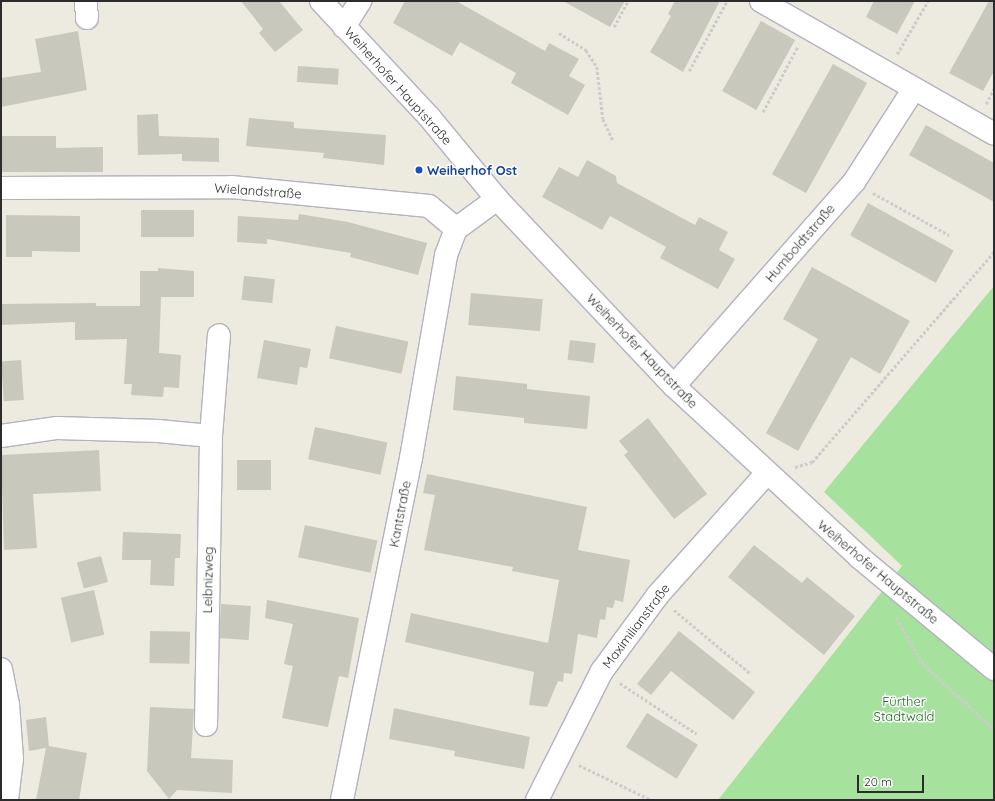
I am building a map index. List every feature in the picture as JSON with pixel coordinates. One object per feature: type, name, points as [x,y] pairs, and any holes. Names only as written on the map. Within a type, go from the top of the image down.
[{"type":"street","name":"Weiherhofer Hauptstraße","points":[[321,1],[430,118],[497,199],[674,386],[766,474],[859,557],[994,669]]},
{"type":"street","points":[[344,27],[360,1]]},
{"type":"street","points":[[761,1],[913,90],[994,134]]},
{"type":"street","name":"Humboldtstraße","points":[[674,386],[854,182],[913,90]]},
{"type":"street","name":"Wielandstraße","points":[[1,188],[239,188],[429,206],[456,229]]},
{"type":"street","points":[[456,229],[497,199]]},
{"type":"street","name":"Kantstraße","points":[[342,800],[411,458],[446,255],[456,229]]},
{"type":"street","name":"Leibnizweg","points":[[206,725],[210,436],[219,335]]},
{"type":"street","points":[[1,436],[57,428],[158,431],[210,436]]},
{"type":"street","name":"Maximilianstraße","points":[[537,800],[557,755],[602,671],[657,596],[766,474]]},
{"type":"street","points":[[1,669],[8,704],[12,759],[7,800]]},
{"type":"path","points":[[614,27],[628,1]]},
{"type":"path","points":[[689,71],[727,1]]},
{"type":"path","points":[[886,74],[928,1]]},
{"type":"path","points":[[763,112],[807,28]]},
{"type":"path","points":[[559,33],[586,50],[597,67],[602,119],[613,140]]},
{"type":"path","points":[[854,182],[949,235]]},
{"type":"path","points":[[766,474],[812,462],[994,252]]},
{"type":"path","points":[[657,596],[751,674]]},
{"type":"path","points":[[892,611],[924,665],[994,729]]},
{"type":"path","points":[[602,671],[697,734]]},
{"type":"path","points":[[557,755],[652,800]]},
{"type":"green space","name":"Fürther Stadtwald","points":[[994,286],[994,800],[718,800],[902,566],[824,492]]},
{"type":"building","points":[[241,1],[279,1],[303,30],[275,52],[259,33],[263,29]]},
{"type":"building","points":[[405,1],[456,1],[545,51],[549,43],[579,59],[569,76],[585,85],[568,115],[511,83],[516,73],[460,42],[452,56],[393,23]]},
{"type":"building","points":[[563,1],[625,1],[610,27]]},
{"type":"building","points":[[675,1],[720,1],[683,72],[650,52],[671,16],[668,14]]},
{"type":"building","points":[[874,1],[915,1],[897,34],[866,17]]},
{"type":"building","points":[[989,1],[994,1],[994,71],[983,91],[949,73]]},
{"type":"building","points":[[761,21],[795,40],[756,110],[722,91]]},
{"type":"building","points":[[78,31],[87,90],[1,107],[1,78],[41,72],[35,39]]},
{"type":"building","points":[[833,64],[867,83],[806,193],[772,174]]},
{"type":"building","points":[[298,66],[339,69],[338,85],[297,82]]},
{"type":"building","points":[[158,114],[159,136],[219,138],[219,162],[182,161],[182,154],[138,155],[137,115]]},
{"type":"building","points":[[249,118],[294,122],[294,128],[386,135],[384,165],[323,158],[324,153],[246,146]]},
{"type":"building","points":[[926,125],[994,163],[994,202],[909,155]]},
{"type":"building","points":[[1,136],[56,136],[56,148],[103,147],[103,172],[1,172]]},
{"type":"building","points":[[587,160],[616,176],[617,183],[695,225],[699,217],[728,232],[719,250],[735,259],[718,289],[660,258],[666,247],[610,216],[602,230],[542,197],[559,167],[578,177]]},
{"type":"building","points":[[868,203],[954,251],[936,283],[850,235]]},
{"type":"building","points":[[141,210],[194,210],[194,237],[141,237]]},
{"type":"building","points":[[299,214],[348,222],[427,243],[418,275],[350,257],[351,253],[267,239],[267,244],[237,242],[238,216],[298,220]]},
{"type":"building","points":[[6,215],[80,216],[80,252],[32,251],[32,257],[6,257]]},
{"type":"building","points":[[812,267],[910,321],[880,374],[851,357],[798,451],[766,433],[818,339],[783,319]]},
{"type":"building","points":[[158,268],[194,271],[194,297],[161,297],[159,353],[181,355],[179,388],[164,387],[163,397],[131,395],[132,384],[124,384],[127,339],[75,340],[75,322],[1,325],[1,304],[96,303],[96,306],[140,306],[140,271],[158,271]]},
{"type":"building","points":[[244,276],[275,279],[272,303],[241,300]]},
{"type":"building","points":[[471,293],[543,299],[540,331],[468,325]]},
{"type":"building","points":[[336,326],[408,341],[402,374],[329,358]]},
{"type":"building","points":[[264,340],[311,349],[307,368],[300,367],[297,385],[257,378]]},
{"type":"building","points":[[570,340],[596,343],[593,363],[568,360]]},
{"type":"building","points":[[21,360],[24,400],[4,401],[1,361]]},
{"type":"building","points":[[456,376],[527,384],[527,389],[590,396],[587,429],[524,423],[524,418],[453,410]]},
{"type":"building","points":[[648,418],[707,494],[674,519],[624,455],[628,452],[619,441]]},
{"type":"building","points":[[315,427],[387,442],[381,475],[308,459]]},
{"type":"building","points":[[99,450],[101,491],[33,494],[37,548],[4,550],[1,455]]},
{"type":"building","points":[[237,460],[271,460],[271,490],[237,490]]},
{"type":"building","points":[[427,474],[587,507],[578,550],[630,560],[623,602],[615,600],[613,608],[607,607],[605,620],[600,619],[597,638],[578,634],[572,674],[564,673],[563,682],[558,681],[547,707],[529,705],[534,672],[405,642],[411,613],[548,643],[559,580],[512,571],[513,567],[424,550],[435,495],[423,493]]},
{"type":"building","points":[[305,525],[377,540],[371,573],[298,557]]},
{"type":"building","points":[[123,532],[181,534],[180,558],[175,558],[174,586],[150,585],[151,560],[122,560]]},
{"type":"building","points":[[754,545],[802,583],[807,577],[855,616],[824,655],[728,577]]},
{"type":"building","points":[[101,556],[108,582],[84,589],[77,562]]},
{"type":"building","points":[[94,590],[104,635],[71,642],[61,598]]},
{"type":"building","points":[[267,600],[359,618],[348,678],[339,676],[328,727],[282,718],[293,666],[284,664],[293,624],[265,618]]},
{"type":"building","points":[[221,604],[251,606],[249,640],[219,638]]},
{"type":"building","points":[[150,631],[190,632],[189,664],[149,663]]},
{"type":"building","points":[[679,631],[755,692],[733,720],[671,671],[651,695],[637,684]]},
{"type":"building","points":[[150,707],[194,709],[191,758],[233,760],[232,793],[177,790],[169,799],[147,771]]},
{"type":"building","points":[[394,708],[530,737],[524,769],[454,756],[455,751],[389,739]]},
{"type":"building","points":[[647,713],[698,745],[677,779],[626,747]]},
{"type":"building","points":[[46,717],[49,746],[87,753],[79,800],[36,800],[46,748],[29,751],[26,720]]},
{"type":"place","name":"Weiherhof Ost","points":[[419,170]]}]
